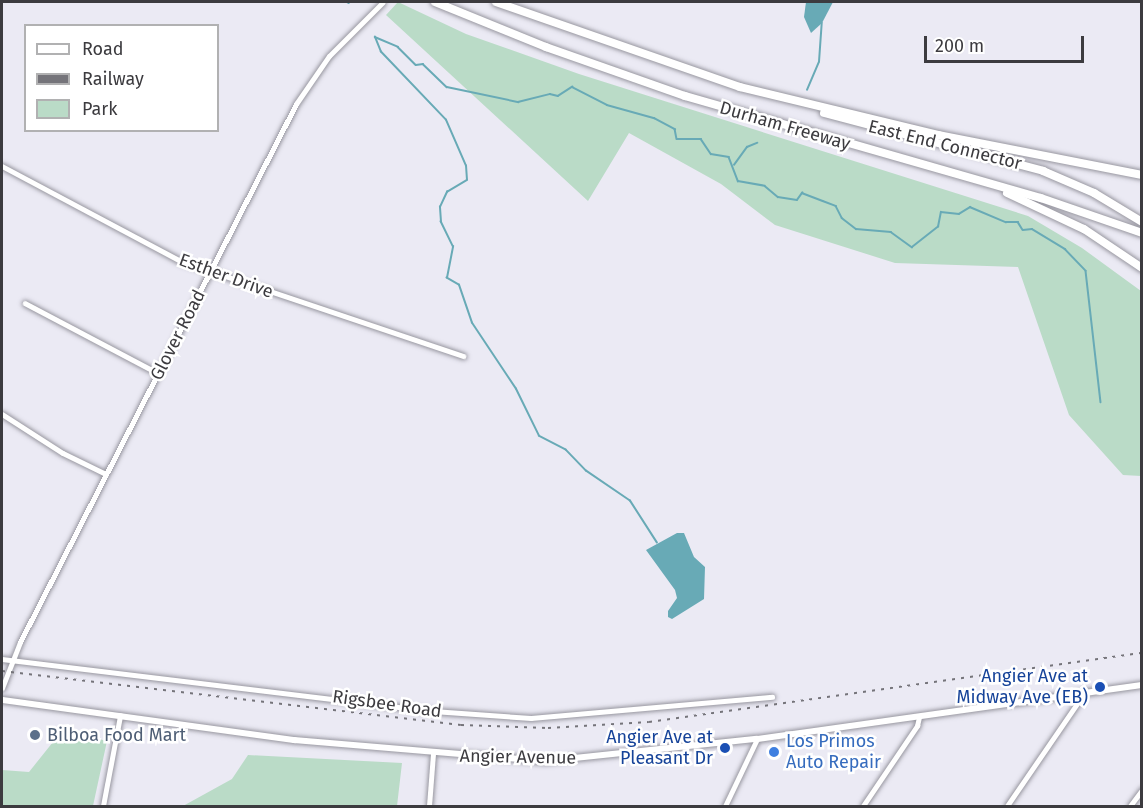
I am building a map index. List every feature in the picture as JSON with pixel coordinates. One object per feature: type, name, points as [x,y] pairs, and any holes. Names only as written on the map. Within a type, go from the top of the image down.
[{"type":"highway","name":"Durham Freeway","points":[[435,2],[676,93],[969,178],[1142,233]]},
{"type":"highway","name":"Durham Freeway","points":[[496,2],[740,87],[938,135],[1142,175]]},
{"type":"highway","name":"East End Connector","points":[[740,87],[865,125],[1043,171],[1094,193],[1141,221]]},
{"type":"highway","name":"East End Connector","points":[[969,178],[1068,220],[1142,268]]},
{"type":"main road","name":"Angier Avenue","points":[[2,700],[433,754],[561,760],[757,739],[1142,685]]},
{"type":"street","name":"Glover Road","points":[[2,688],[11,660],[304,92],[340,43],[383,2]]},
{"type":"street","name":"Esther Drive","points":[[2,166],[181,261],[463,356]]},
{"type":"street","points":[[26,303],[158,373]]},
{"type":"street","points":[[2,414],[63,453],[106,474]]},
{"type":"street","name":"Rigsbee Road","points":[[2,659],[433,711],[531,718],[772,697]]},
{"type":"street","points":[[1008,807],[1083,694]]},
{"type":"street","points":[[103,807],[120,716]]},
{"type":"street","points":[[863,807],[917,726],[919,717]]},
{"type":"street","points":[[725,807],[757,739]]},
{"type":"street","points":[[429,807],[433,754]]},
{"type":"street","points":[[1130,807],[1142,790]]},
{"type":"green space","points":[[398,2],[466,34],[579,74],[1028,216],[1082,248],[1141,291],[1141,476],[1123,475],[1069,415],[1018,267],[895,263],[775,225],[721,184],[629,133],[588,201],[386,15]]},
{"type":"green space","points":[[69,732],[107,741],[93,806],[2,806],[2,770],[29,772],[53,742]]},
{"type":"green space","points":[[248,755],[402,763],[397,806],[183,806],[232,779]]},
{"type":"water","points":[[806,2],[833,2],[822,23],[811,33],[804,17]]},
{"type":"water","points":[[677,533],[684,533],[694,557],[705,567],[704,599],[672,619],[668,617],[668,611],[677,598],[675,590],[646,550]]},
{"type":"waterway","points":[[807,90],[819,62],[822,23]]},
{"type":"waterway","points":[[657,543],[630,501],[586,471],[566,450],[539,436],[516,389],[472,323],[459,285],[447,278],[453,247],[441,222],[440,207],[447,192],[467,180],[466,166],[446,120],[381,52],[375,37],[398,47],[416,65],[423,64],[447,87],[518,102],[550,94],[558,96],[572,87],[607,105],[654,118],[675,129],[677,139],[701,139],[711,154],[729,157],[738,181],[765,186],[778,197],[797,200],[802,193],[836,206],[842,218],[856,229],[891,232],[912,247],[938,227],[941,212],[959,214],[970,207],[1006,222],[1018,222],[1023,230],[1032,229],[1065,249],[1086,271],[1101,402]]},
{"type":"waterway","points":[[734,165],[747,147],[757,143]]},
{"type":"railway","points":[[2,671],[461,725],[548,728],[649,722],[1142,653]]},
{"type":"place","name":"Angier Ave at Midway Ave (EB)","points":[[1100,687]]},
{"type":"place","name":"Bilboa Food Mart","points":[[35,735]]},
{"type":"place","name":"Angier Ave at Pleasant Dr","points":[[725,748]]},
{"type":"place","name":"Los Primos Auto Repair","points":[[774,752]]}]
